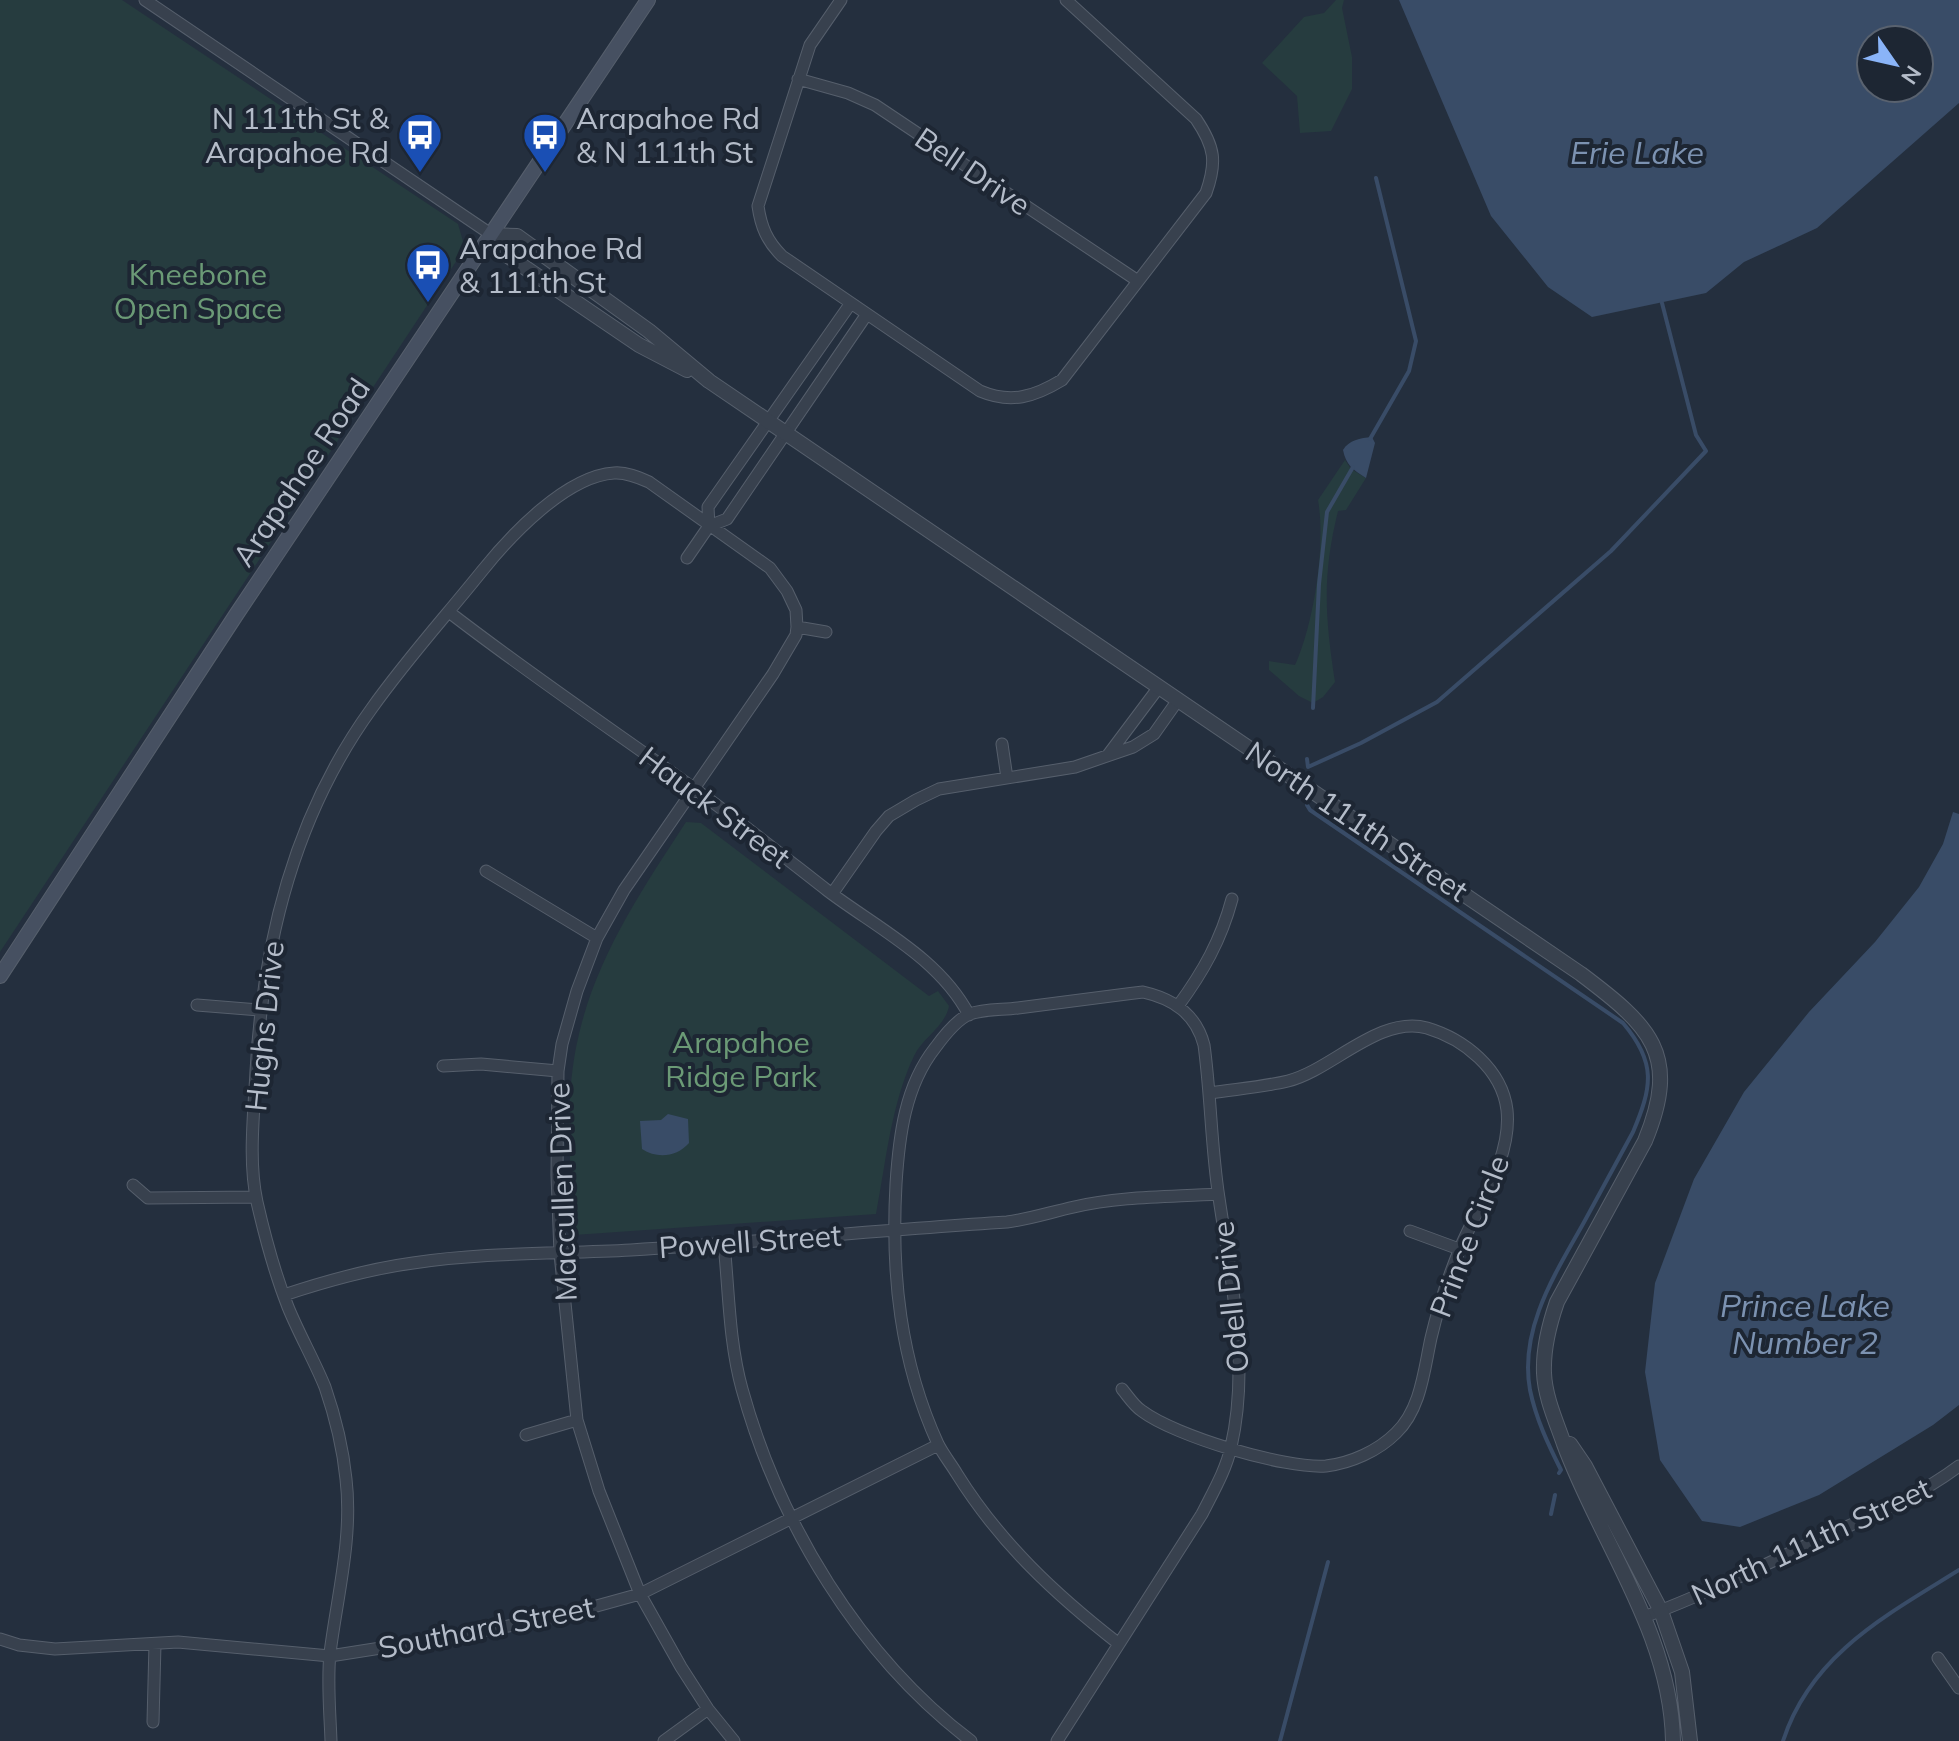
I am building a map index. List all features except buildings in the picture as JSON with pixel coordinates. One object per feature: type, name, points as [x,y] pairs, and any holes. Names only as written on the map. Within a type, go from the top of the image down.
[{"type":"main road","name":"Arapahoe Road","points":[[0,976],[236,615],[648,0]]},
{"type":"street","name":"North 111th Street","points":[[145,0],[492,235],[505,254],[639,345],[709,381]]},
{"type":"street","points":[[841,0],[810,45],[758,206],[760,225],[769,243],[782,256],[980,391],[1011,399],[1033,396],[1062,380],[1206,193],[1213,172],[1208,137],[1196,119],[1066,0]]},
{"type":"street","name":"Bell Drive","points":[[798,79],[848,93],[875,105],[1138,281]]},
{"type":"street","name":"North 111th Street","points":[[492,235],[517,236],[649,331],[709,381],[1581,974],[1620,1004],[1641,1025],[1654,1045],[1661,1066],[1656,1113],[1645,1141],[1568,1280],[1549,1325],[1544,1377],[1556,1424],[1574,1472],[1644,1617],[1895,1505],[1938,1482],[1959,1466]]},
{"type":"street","points":[[709,526],[708,507],[851,303]]},
{"type":"street","points":[[687,558],[709,526],[727,519],[867,314]]},
{"type":"street","name":"Hughs Drive","points":[[331,1741],[330,1656],[347,1514],[347,1481],[324,1386],[284,1295],[256,1197],[253,1141],[260,1010],[276,916],[315,806],[341,756],[372,708],[500,549],[546,506],[593,478],[613,473],[632,475],[649,482],[770,568],[792,601],[797,627]]},
{"type":"street","name":"Hauck Street","points":[[449,612],[514,662],[694,788],[832,894],[902,942],[934,969],[960,998],[969,1015]]},
{"type":"street","points":[[797,627],[826,632]]},
{"type":"street","name":"Maccullen Drive","points":[[734,1741],[708,1709],[681,1667],[640,1594],[599,1491],[577,1420],[560,1254],[558,1071],[577,991],[597,938],[624,890],[779,665],[796,635],[797,627]]},
{"type":"street","points":[[1108,756],[1159,687]]},
{"type":"street","points":[[832,894],[889,816],[939,789],[1075,767],[1133,747],[1154,734],[1178,700]]},
{"type":"street","points":[[1002,744],[1007,778]]},
{"type":"street","points":[[486,871],[597,938]]},
{"type":"street","points":[[1119,1644],[1071,1607],[1008,1544],[971,1496],[938,1445],[911,1370],[901,1329],[893,1230],[901,1132],[916,1076],[944,1036],[969,1015],[1143,992],[1162,996],[1178,1006],[1203,971],[1222,933],[1232,899]]},
{"type":"street","points":[[197,1005],[260,1010]]},
{"type":"street","name":"Odell Drive","points":[[1057,1741],[1202,1514],[1221,1477],[1231,1448],[1241,1381],[1237,1327],[1218,1194],[1210,1093],[1200,1031],[1191,1016],[1178,1006]]},
{"type":"street","name":"Prince Circle","points":[[1122,1389],[1140,1410],[1195,1438],[1300,1465],[1327,1466],[1353,1460],[1378,1448],[1398,1432],[1415,1406],[1434,1326],[1459,1249],[1504,1151],[1508,1132],[1507,1107],[1499,1084],[1488,1067],[1450,1036],[1424,1027],[1404,1027],[1380,1034],[1290,1081],[1210,1093]]},
{"type":"street","points":[[443,1066],[481,1064],[558,1071]]},
{"type":"street","points":[[133,1185],[148,1198],[256,1197]]},
{"type":"street","name":"Powell Street","points":[[284,1295],[346,1276],[414,1262],[724,1244],[1007,1222],[1087,1205],[1218,1194]]},
{"type":"street","points":[[1410,1231],[1459,1249]]},
{"type":"street","points":[[724,1244],[734,1346],[742,1386],[758,1438],[793,1518],[828,1583],[866,1636],[910,1687],[971,1741]]},
{"type":"street","points":[[526,1435],[577,1420]]},
{"type":"street","name":"North 111th Street","points":[[1556,1424],[1585,1466],[1661,1611]]},
{"type":"street","name":"Southard Street","points":[[0,1639],[19,1645],[55,1649],[178,1642],[330,1656],[564,1615],[640,1594],[938,1445]]},
{"type":"street","points":[[1661,1611],[1682,1672],[1690,1741]]},
{"type":"street","points":[[1644,1617],[1669,1697],[1673,1741]]},
{"type":"street","points":[[153,1722],[155,1644]]},
{"type":"street","points":[[1938,1658],[1959,1688]]},
{"type":"street","points":[[664,1741],[708,1709]]},
{"type":"green space","name":"Kneebone Open Space","points":[[0,0],[122,0],[458,224],[465,248],[0,952]]},
{"type":"green space","points":[[1336,0],[1344,0],[1342,8],[1352,57],[1352,89],[1331,131],[1300,133],[1297,96],[1262,63],[1304,17],[1324,13]]},
{"type":"green space","points":[[1345,460],[1351,469],[1366,478],[1346,510],[1338,511],[1327,576],[1329,637],[1335,682],[1323,697],[1313,703],[1299,696],[1269,670],[1269,661],[1295,665],[1302,648],[1317,584],[1320,539],[1318,500]]},
{"type":"green space","name":"Arapahoe Ridge Park","points":[[686,822],[701,823],[929,996],[938,991],[949,1006],[943,1020],[918,1049],[906,1074],[890,1134],[876,1214],[574,1235],[570,1109],[579,1034],[609,950]]},
{"type":"water","name":"Erie Lake","points":[[1399,0],[1959,0],[1959,103],[1817,228],[1744,262],[1706,293],[1592,317],[1548,287],[1491,216]]},
{"type":"water","points":[[1372,437],[1375,443],[1366,478],[1351,467],[1343,450],[1355,440]]},
{"type":"water","name":"Prince Lake Number 2","points":[[1953,812],[1959,814],[1959,1405],[1933,1425],[1819,1495],[1740,1527],[1702,1521],[1660,1460],[1645,1372],[1655,1283],[1694,1179],[1744,1092],[1809,1012],[1875,942],[1919,887],[1943,844]]},
{"type":"water","points":[[668,1114],[688,1119],[689,1143],[667,1155],[642,1149],[640,1121],[661,1120]]},
{"type":"waterway","points":[[1370,439],[1409,371],[1416,341],[1376,178]]},
{"type":"waterway","points":[[1307,759],[1308,767],[1361,743],[1437,702],[1611,551],[1706,451],[1696,435],[1662,303]]},
{"type":"waterway","points":[[1313,708],[1319,584],[1327,512],[1353,467]]},
{"type":"waterway","points":[[1307,805],[1310,810],[1623,1023],[1642,1051],[1648,1076],[1647,1088],[1633,1132],[1551,1282],[1530,1345],[1530,1390],[1539,1421],[1561,1470],[1559,1473]]},
{"type":"waterway","points":[[1551,1514],[1555,1495]]},
{"type":"waterway","points":[[1280,1741],[1328,1562]]},
{"type":"waterway","points":[[1783,1741],[1812,1684],[1832,1661],[1879,1621],[1959,1570]]},
{"type":"place","name":"N 111th St & Arapahoe Rd","points":[[420,174]]},
{"type":"place","name":"Arapahoe Rd & N 111th St","points":[[545,174]]},
{"type":"place","name":"Arapahoe Rd & 111th St","points":[[428,304]]}]
